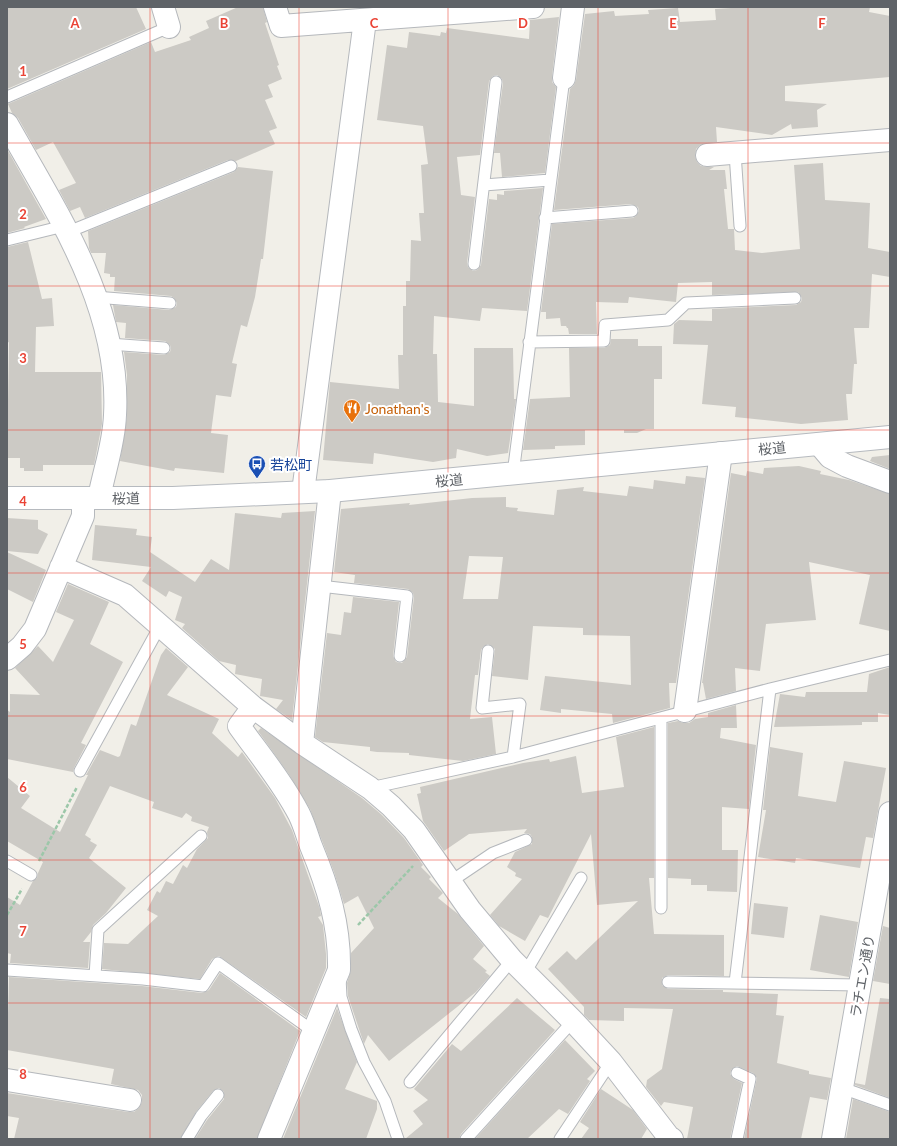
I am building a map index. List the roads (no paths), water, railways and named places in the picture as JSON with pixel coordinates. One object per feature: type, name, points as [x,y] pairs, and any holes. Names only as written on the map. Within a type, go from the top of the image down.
[{"type":"street","points":[[275,7],[281,26],[340,14],[365,20],[443,10],[533,7]]},
{"type":"street","points":[[564,78],[574,7]]},
{"type":"street","points":[[303,492],[365,20]]},
{"type":"street","points":[[7,124],[66,229],[86,271],[109,344],[114,372],[115,415],[111,444],[91,498],[35,629],[22,646],[7,659]]},
{"type":"street","points":[[707,155],[890,140]]},
{"type":"street","name":"桜道","points":[[7,498],[173,498],[330,491],[890,437]]},
{"type":"street","points":[[819,444],[830,456],[847,466],[890,482]]},
{"type":"street","points":[[685,711],[721,453]]},
{"type":"street","points":[[302,743],[330,491]]},
{"type":"street","points":[[61,567],[125,594],[161,624],[253,707],[302,743],[370,788],[392,806],[414,830],[470,910],[519,967],[573,1021],[611,1062],[668,1136],[672,1139]]},
{"type":"street","points":[[253,707],[239,726],[278,780],[299,815],[322,871],[336,923],[340,945],[339,970],[269,1139]]},
{"type":"street","name":"ラチエン通り","points":[[833,1139],[890,813]]},
{"type":"street","points":[[7,1080],[130,1100]]},
{"type":"lane","points":[[7,97],[166,17]]},
{"type":"lane","points":[[513,474],[564,78]]},
{"type":"lane","points":[[474,264],[496,82]]},
{"type":"lane","points":[[735,153],[740,226]]},
{"type":"lane","points":[[7,240],[66,229],[231,166]]},
{"type":"lane","points":[[484,185],[550,180]]},
{"type":"lane","points":[[545,218],[632,211]]},
{"type":"lane","points":[[95,297],[170,303]]},
{"type":"lane","points":[[529,342],[604,341],[605,325],[668,320],[686,303],[795,298]]},
{"type":"lane","points":[[109,344],[164,348]]},
{"type":"lane","points":[[320,586],[407,596],[400,656]]},
{"type":"lane","points":[[80,771],[161,624]]},
{"type":"lane","points":[[488,650],[482,708],[520,704],[513,757]]},
{"type":"lane","points":[[370,788],[513,757],[770,689],[890,660]]},
{"type":"lane","points":[[735,983],[770,689]]},
{"type":"lane","points":[[661,718],[661,908]]},
{"type":"lane","points":[[95,976],[98,930],[201,836]]},
{"type":"lane","points":[[450,882],[493,853],[526,840]]},
{"type":"lane","points":[[7,861],[31,875]]},
{"type":"lane","points":[[410,1082],[519,967],[581,878]]},
{"type":"lane","points":[[7,970],[143,979],[203,986],[218,963],[313,1031]]},
{"type":"lane","points":[[339,970],[342,997],[351,1029],[364,1062],[385,1101],[398,1139]]},
{"type":"lane","points":[[668,982],[860,985]]},
{"type":"lane","points":[[466,1139],[573,1021]]},
{"type":"lane","points":[[560,1139],[611,1062]]},
{"type":"lane","points":[[737,1073],[750,1079],[737,1139]]},
{"type":"lane","points":[[842,1088],[890,1105]]},
{"type":"lane","points":[[187,1139],[201,1116],[218,1095]]},
{"type":"place","name":"Jonathan's","points":[[352,423]]},
{"type":"place","name":"若松町","points":[[257,479]]}]
